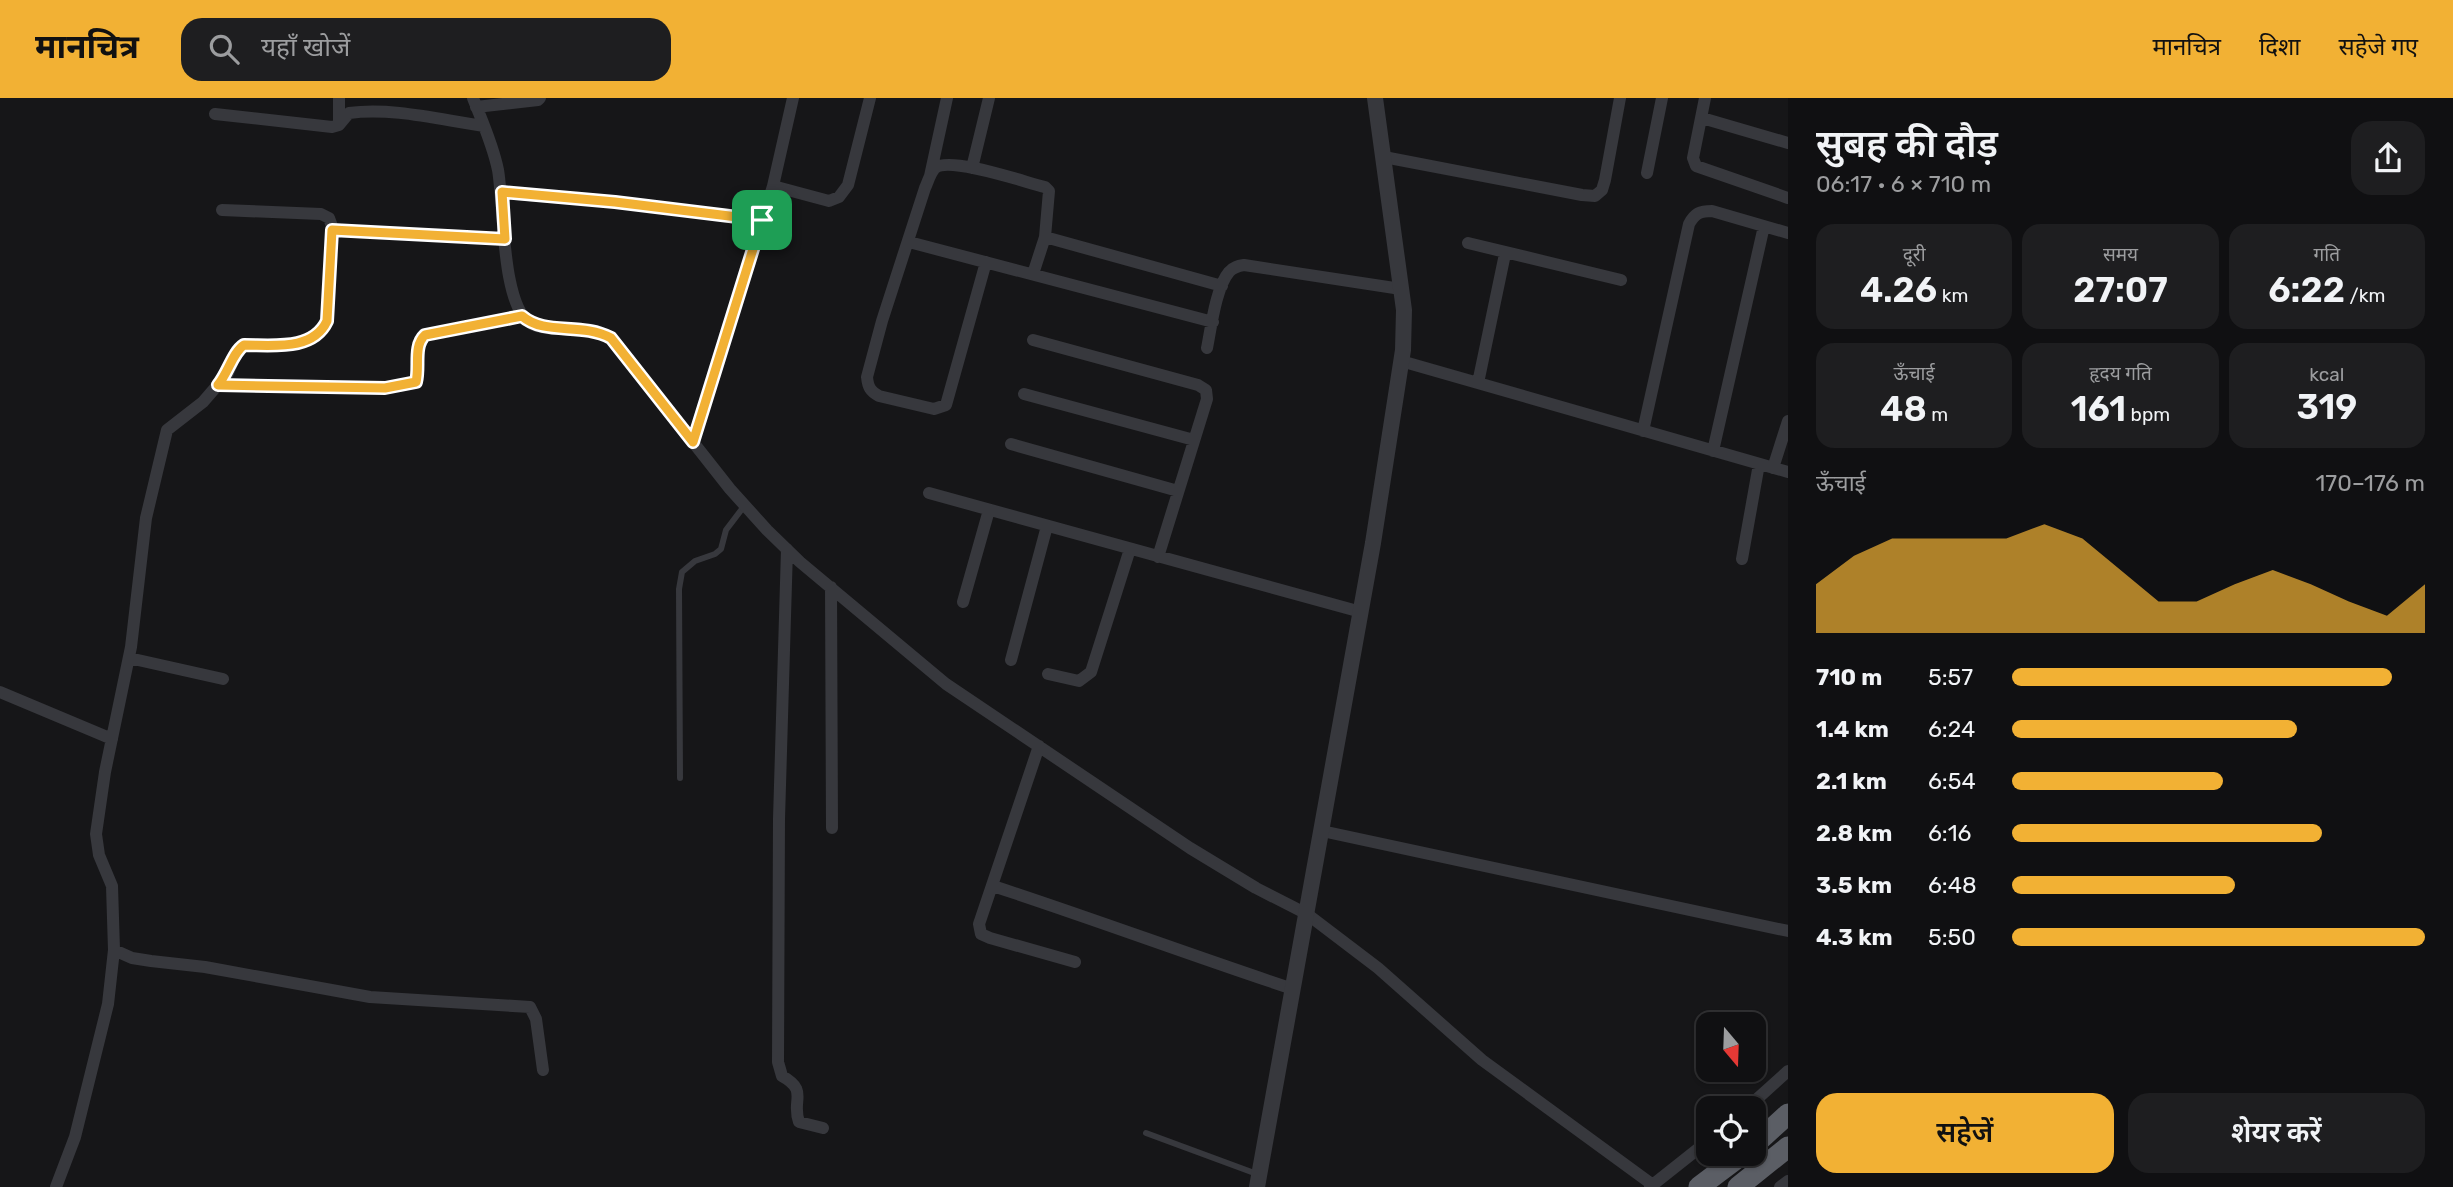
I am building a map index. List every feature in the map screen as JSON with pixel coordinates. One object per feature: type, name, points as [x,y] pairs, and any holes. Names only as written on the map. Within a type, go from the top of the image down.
[{"type":"highway","points":[[1766,1134],[1788,1114]]},
{"type":"highway","points":[[1738,1187],[1788,1147]]},
{"type":"highway","points":[[1699,1187],[1727,1166]]},
{"type":"street","points":[[339,98],[339,125]]},
{"type":"street","points":[[540,98],[475,102],[497,165],[511,290],[522,316],[530,323],[542,327],[597,331],[611,338],[745,505],[787,549],[946,684],[1190,848],[1256,888],[1307,914],[1378,968],[1482,1060],[1652,1186],[1696,1151]]},
{"type":"street","points":[[693,442],[773,186],[793,98]]},
{"type":"street","points":[[773,186],[829,201],[839,197],[848,185],[870,98]]},
{"type":"street","points":[[947,98],[930,176],[882,321],[867,377],[867,385],[872,392],[934,409],[946,405],[986,262]]},
{"type":"street","points":[[972,168],[989,98]]},
{"type":"street","points":[[1258,1181],[1361,612],[1401,361],[1404,310],[1376,98]]},
{"type":"street","points":[[1384,157],[1595,196],[1602,191],[1605,180],[1620,98]]},
{"type":"street","points":[[1647,173],[1662,98]]},
{"type":"street","points":[[1705,98],[1693,158],[1696,166],[1788,198]]},
{"type":"street","points":[[215,114],[332,127],[339,125],[349,113],[359,112],[484,126]]},
{"type":"street","points":[[1702,118],[1788,143]]},
{"type":"street","points":[[930,176],[936,168],[958,165],[1045,187],[1049,191],[1050,201],[1045,237],[1033,274]]},
{"type":"street","points":[[502,192],[615,202],[762,220]]},
{"type":"street","points":[[222,210],[321,214],[329,218],[333,229]]},
{"type":"street","points":[[1643,431],[1689,224],[1694,215],[1701,211],[1712,211],[1788,233]]},
{"type":"street","points":[[1713,451],[1764,226]]},
{"type":"street","points":[[333,229],[505,239]]},
{"type":"street","points":[[56,1187],[75,1137],[108,1004],[114,950],[113,886],[99,855],[96,834],[105,772],[129,659],[146,518],[164,438],[167,430],[203,402],[218,385],[228,373],[240,347],[301,343],[323,330],[327,321],[330,233],[333,229]]},
{"type":"street","points":[[1045,237],[1222,286]]},
{"type":"street","points":[[909,242],[1213,322]]},
{"type":"street","points":[[1468,243],[1504,254],[1621,280]]},
{"type":"street","points":[[1478,383],[1504,254]]},
{"type":"street","points":[[1207,348],[1222,286],[1233,268],[1244,265],[1401,289]]},
{"type":"street","points":[[218,385],[385,388],[410,384],[416,382],[418,347],[425,335],[522,316]]},
{"type":"street","points":[[1032,340],[1198,385],[1206,390],[1207,399],[1158,556]]},
{"type":"street","points":[[1401,361],[1788,472]]},
{"type":"street","points":[[1024,394],[1194,440]]},
{"type":"street","points":[[1773,468],[1788,421]]},
{"type":"street","points":[[1011,444],[1178,491]]},
{"type":"street","points":[[1742,559],[1759,464]]},
{"type":"street","points":[[929,493],[1361,612]]},
{"type":"street","points":[[963,601],[989,510]]},
{"type":"street","points":[[1011,660],[1047,526]]},
{"type":"street","points":[[787,549],[779,819],[778,1062],[782,1076],[794,1083],[797,1089],[799,1122],[823,1128]]},
{"type":"street","points":[[1048,674],[1079,681],[1091,672],[1130,549]]},
{"type":"street","points":[[831,587],[832,828]]},
{"type":"street","points":[[129,659],[223,679]]},
{"type":"street","points":[[0,692],[112,739]]},
{"type":"street","points":[[1039,746],[979,924],[981,934],[1075,962]]},
{"type":"street","points":[[1322,831],[1788,931]]},
{"type":"street","points":[[993,886],[1293,989]]},
{"type":"street","points":[[114,950],[132,958],[205,967],[370,998],[530,1007],[536,1019],[543,1070]]},
{"type":"street","points":[[1760,1096],[1788,1071]]},
{"type":"street","points":[[1780,1187],[1788,1181]]},
{"type":"lane","points":[[680,778],[679,589],[682,572],[695,561],[716,554],[721,549],[726,530],[745,505]]},
{"type":"lane","points":[[1146,1133],[1258,1181]]},
{"type":"route","points":[[502,192],[615,202],[762,220],[693,442],[611,338],[597,331],[542,327],[530,323],[522,316],[425,335],[418,347],[416,382],[410,384],[385,388],[218,385],[228,373],[240,347],[301,343],[323,330],[327,321],[332,230],[505,239],[502,192]]}]
